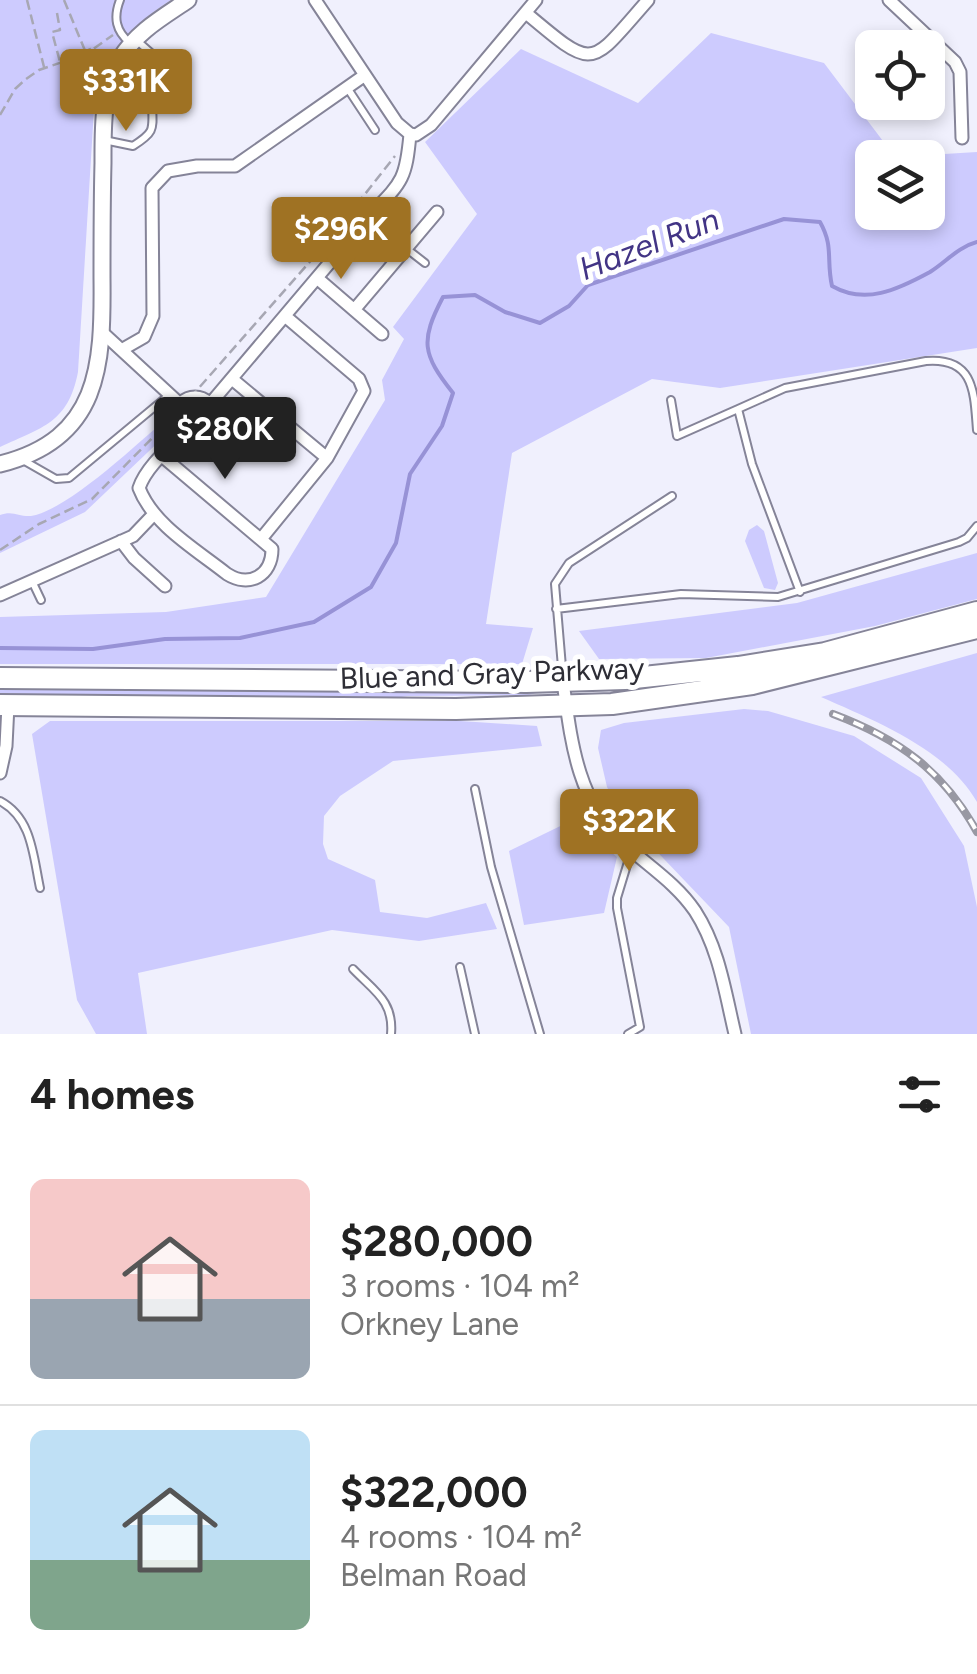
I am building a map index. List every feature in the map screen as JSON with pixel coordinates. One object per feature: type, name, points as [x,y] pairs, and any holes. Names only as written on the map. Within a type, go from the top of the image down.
[{"type":"highway","name":"Blue and Gray Parkway","points":[[0,678],[564,682],[668,676],[825,653],[977,612]]},
{"type":"highway","name":"Blue and Gray Parkway","points":[[4,705],[566,707],[657,699],[752,684],[977,628]]},
{"type":"main road","points":[[0,464],[48,445],[85,406],[98,373],[102,333],[102,140],[106,94],[112,75],[133,41],[188,0]]},
{"type":"street","points":[[210,404],[399,186],[407,171],[406,140],[397,123],[315,0]]},
{"type":"street","points":[[406,140],[431,125],[536,0]]},
{"type":"street","points":[[526,12],[574,52],[588,56],[605,48],[648,0]]},
{"type":"street","points":[[888,0],[955,62],[960,72],[962,138]]},
{"type":"street","points":[[124,350],[144,337],[153,316],[151,244],[156,181],[168,170],[182,167],[236,166],[365,75]]},
{"type":"street","points":[[354,310],[437,212]]},
{"type":"street","points":[[317,278],[382,334]]},
{"type":"street","points":[[260,539],[327,458],[364,391],[360,379],[284,316]]},
{"type":"street","points":[[102,333],[180,404]]},
{"type":"street","points":[[232,379],[327,458]]},
{"type":"street","points":[[190,397],[210,404],[214,417],[210,429],[199,435],[184,432],[177,420],[180,404],[190,397]]},
{"type":"street","points":[[162,456],[272,549],[272,561],[258,578],[238,581],[154,514],[138,488],[142,479],[162,456],[184,432]]},
{"type":"street","points":[[0,595],[133,536],[154,514]]},
{"type":"street","points":[[121,541],[165,586]]},
{"type":"street","points":[[564,682],[583,784],[605,824],[682,894],[706,932],[717,957],[734,1034]]},
{"type":"street","points":[[0,773],[6,746],[4,705]]},
{"type":"lane","points":[[120,0],[116,23],[122,35],[151,53],[171,90],[152,105]]},
{"type":"lane","points":[[348,88],[376,130]]},
{"type":"lane","points":[[106,94],[152,105]]},
{"type":"lane","points":[[102,140],[133,146],[148,136],[152,105]]},
{"type":"lane","points":[[406,248],[425,264]]},
{"type":"lane","points":[[670,400],[677,436],[784,388],[944,360],[968,375],[977,430]]},
{"type":"lane","points":[[20,458],[56,479],[70,478],[169,395]]},
{"type":"lane","points":[[738,409],[752,464],[800,592]]},
{"type":"lane","points":[[564,682],[555,584],[570,563],[672,496]]},
{"type":"lane","points":[[556,609],[681,594],[765,598],[800,592],[958,542],[968,538],[977,526]]},
{"type":"lane","points":[[32,580],[41,600]]},
{"type":"lane","points":[[474,789],[491,867],[540,1034]]},
{"type":"lane","points":[[0,801],[14,808],[23,822],[40,888]]},
{"type":"lane","points":[[628,1034],[640,1027],[617,898],[632,851]]},
{"type":"lane","points":[[460,967],[475,1034]]},
{"type":"lane","points":[[354,970],[386,1001],[392,1020],[391,1034]]},
{"type":"path","points":[[27,0],[44,68]]},
{"type":"path","points":[[64,0],[86,53]]},
{"type":"path","points":[[56,13],[60,30],[52,32],[60,62]]},
{"type":"path","points":[[0,115],[15,89],[44,68],[86,53],[114,34]]},
{"type":"path","points":[[193,394],[328,241],[406,140]]},
{"type":"path","points":[[0,550],[40,524],[92,499],[173,417]]},
{"type":"shaded area","points":[[0,0],[171,0],[141,22],[119,46],[104,73],[94,109],[74,389],[51,421],[0,447]]},
{"type":"shaded area","points":[[711,33],[824,63],[855,104],[855,120],[867,120],[882,140],[855,140],[855,230],[945,230],[945,154],[977,152],[977,348],[720,388],[652,379],[512,453],[486,624],[533,628],[522,664],[0,664],[0,617],[166,612],[266,597],[385,400],[382,380],[404,339],[393,327],[477,214],[425,142],[521,49],[638,103]]},
{"type":"shaded area","points":[[173,413],[175,432],[168,433],[85,512],[0,553],[0,515],[31,516],[65,501]]},
{"type":"shaded area","points":[[757,525],[764,531],[778,583],[775,590],[764,588],[745,541],[749,530]]},
{"type":"shaded area","points":[[977,553],[977,599],[875,626],[706,658],[599,659],[579,631],[797,603]]},
{"type":"shaded area","points":[[977,653],[977,802],[964,783],[929,752],[821,697]]},
{"type":"shaded area","points":[[0,683],[543,691],[529,695],[408,696],[375,701],[0,698]]},
{"type":"shaded area","points":[[744,709],[768,711],[854,736],[921,778],[964,846],[977,907],[977,1034],[751,1034],[729,927],[620,813],[607,787],[598,748],[601,730],[624,723]]},
{"type":"shaded area","points":[[50,721],[460,721],[537,726],[542,746],[393,761],[340,796],[324,816],[323,844],[328,859],[375,880],[380,912],[427,918],[486,903],[497,929],[419,941],[332,930],[138,973],[147,1034],[96,1034],[77,1000],[32,734]]},
{"type":"shaded area","points":[[585,814],[601,843],[617,857],[604,913],[524,925],[509,851]]},
{"type":"waterway","name":"Hazel Run","points":[[0,648],[93,649],[165,639],[240,638],[314,622],[371,587],[396,543],[410,474],[442,426],[453,393],[435,368],[428,347],[430,325],[443,297],[475,295],[505,312],[540,323],[569,306],[588,285],[784,219],[820,222],[828,246],[832,286],[857,294],[881,293],[905,284],[977,242]]},
{"type":"railway","points":[[833,714],[878,734],[916,759],[949,791],[977,832]]}]
